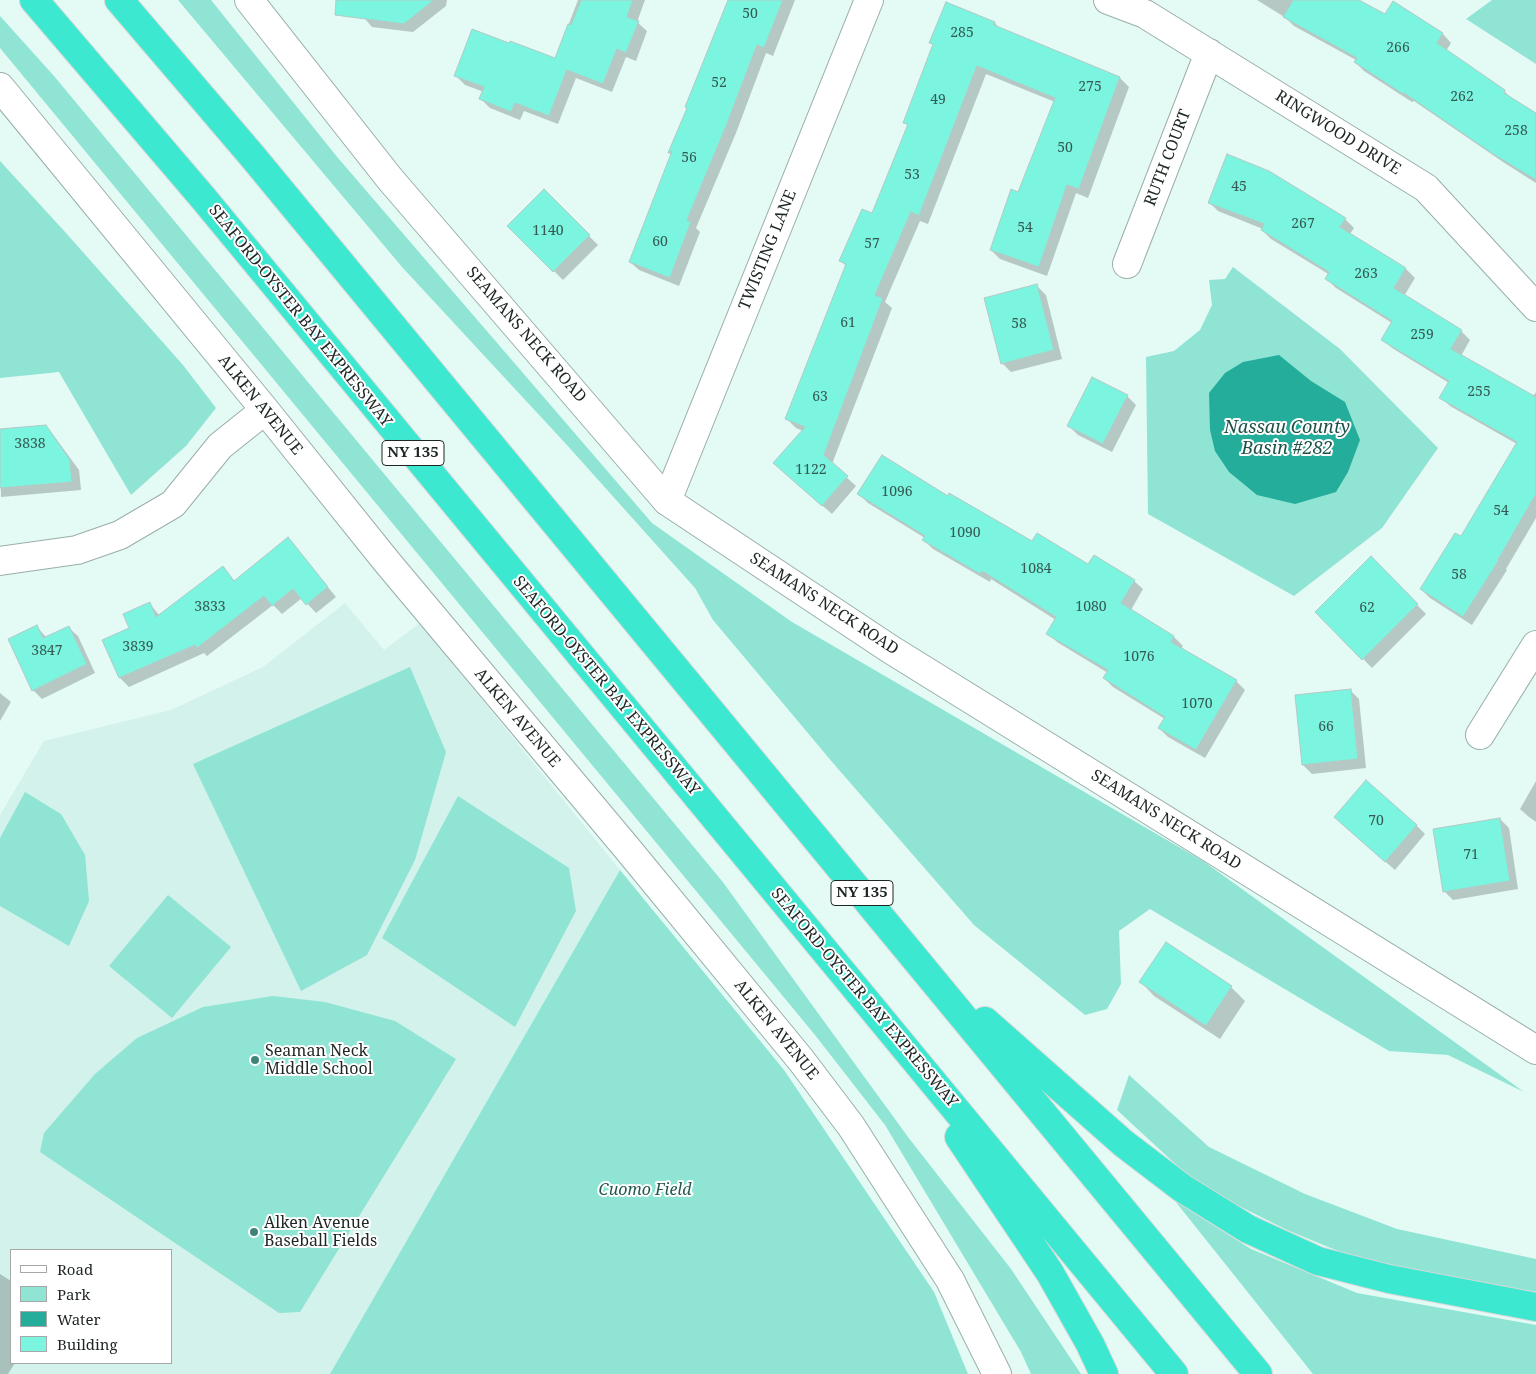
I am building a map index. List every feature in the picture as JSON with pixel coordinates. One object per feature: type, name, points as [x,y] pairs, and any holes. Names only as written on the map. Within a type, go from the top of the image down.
[{"type":"highway","name":"SEAFORD-OYSTER BAY EXPRESSWAY","points":[[34,0],[210,207],[1174,1374]]},
{"type":"highway","name":"NY 135","points":[[119,0],[253,157],[1258,1374]]},
{"type":"highway","points":[[922,966],[1123,1143],[1182,1188],[1248,1229],[1318,1260],[1389,1279],[1536,1307]]},
{"type":"highway","points":[[872,1008],[1050,1273],[1090,1344],[1104,1374]]},
{"type":"street","name":"SEAMANS NECK ROAD","points":[[249,0],[390,179],[667,501],[890,648],[1536,1050]]},
{"type":"street","name":"TWISTING LANE","points":[[667,501],[869,0]]},
{"type":"street","name":"RINGWOOD DRIVE","points":[[1108,0],[1145,14],[1426,188],[1536,307]]},
{"type":"street","name":"RUTH COURT","points":[[1127,264],[1209,52]]},
{"type":"street","name":"ALKEN AVENUE","points":[[0,87],[387,562],[626,847],[801,1060],[851,1126],[950,1280],[997,1374]]},
{"type":"street","points":[[0,561],[77,550],[120,535],[173,504],[220,446],[265,410]]},
{"type":"street","points":[[1480,736],[1536,645]]},
{"type":"shaded area","name":"Seaman Neck Middle School","points":[[345,603],[384,650],[420,623],[620,870],[330,1374],[0,1374],[0,815],[44,741],[171,710],[263,667]]},
{"type":"green space","points":[[178,0],[211,0],[338,158],[652,523],[792,622],[1203,861],[1524,1092],[1448,1055],[1389,1051],[1150,909],[1119,931],[1121,984],[1107,1009],[1085,1015],[974,925],[833,763],[713,620],[695,588],[566,444],[402,267]]},
{"type":"green space","points":[[1492,0],[1536,0],[1536,64],[1466,19]]},
{"type":"green space","points":[[0,16],[54,76],[722,881],[908,1137],[1011,1269],[1081,1374],[1031,1374],[1021,1352],[885,1125],[815,1035],[0,48]]},
{"type":"green space","points":[[0,161],[183,365],[216,408],[186,446],[131,495],[59,372],[0,378]]},
{"type":"green space","points":[[1233,267],[1340,349],[1438,448],[1382,528],[1294,596],[1148,514],[1146,357],[1174,351],[1200,330],[1212,305],[1209,280],[1225,279]]},
{"type":"green space","points":[[410,667],[446,752],[415,860],[367,955],[301,991],[193,764]]},
{"type":"green space","points":[[25,792],[61,814],[85,855],[89,901],[69,946],[0,906],[0,838]]},
{"type":"green space","points":[[458,796],[569,868],[576,911],[515,1027],[382,938]]},
{"type":"green space","name":"Cuomo Field","points":[[620,870],[784,1070],[934,1292],[968,1374],[330,1374]]},
{"type":"green space","points":[[168,895],[231,947],[172,1018],[109,966]]},
{"type":"green space","name":"Alken Avenue Baseball Fields","points":[[273,996],[325,1002],[395,1021],[456,1059],[300,1312],[279,1313],[40,1152],[44,1133],[95,1074],[137,1038],[203,1007]]},
{"type":"green space","points":[[1129,1075],[1209,1147],[1305,1194],[1397,1229],[1536,1259],[1536,1292],[1372,1265],[1287,1230],[1199,1186],[1117,1110]]},
{"type":"green space","points":[[1175,1201],[1251,1249],[1357,1293],[1536,1325],[1536,1374],[1313,1374]]},
{"type":"water","name":"Nassau County Basin #282","points":[[1279,355],[1311,381],[1345,402],[1360,440],[1348,472],[1336,492],[1295,504],[1257,495],[1229,472],[1215,451],[1210,430],[1209,393],[1225,373],[1243,362]]},
{"type":"building","points":[[336,0],[434,0],[404,24],[335,15]]},
{"type":"building","points":[[581,0],[633,0],[627,17],[639,21],[626,53],[617,49],[603,84],[567,70],[549,116],[515,103],[511,112],[479,99],[484,87],[454,76],[472,29],[555,58],[568,24],[571,25]]},
{"type":"building","points":[[728,0],[783,0],[764,48],[757,45],[687,220],[691,222],[670,278],[629,262],[672,151],[668,153],[687,108],[685,107]]},
{"type":"building","points":[[1293,0],[1359,0],[1385,14],[1393,1],[1443,33],[1437,43],[1505,90],[1504,93],[1536,113],[1536,180],[1493,154],[1404,93],[1354,62],[1357,58],[1283,17]]},
{"type":"building","points":[[946,2],[995,22],[994,25],[1120,77],[1079,189],[1067,185],[1039,267],[990,250],[1011,189],[1018,192],[1055,98],[977,66],[919,216],[911,212],[875,295],[883,298],[824,455],[848,476],[822,506],[773,463],[805,427],[785,419],[846,264],[839,261],[862,209],[872,213],[908,124],[903,123],[933,44],[929,43]]},
{"type":"building","points":[[1227,154],[1269,171],[1346,218],[1340,227],[1406,268],[1394,288],[1462,330],[1451,349],[1536,397],[1536,494],[1499,560],[1463,617],[1420,589],[1455,533],[1461,536],[1517,442],[1439,398],[1449,381],[1381,340],[1392,321],[1325,279],[1329,272],[1261,230],[1264,224],[1208,203]]},
{"type":"building","points":[[544,189],[590,235],[553,272],[507,226]]},
{"type":"building","points":[[1037,284],[1054,350],[1001,364],[984,298]]},
{"type":"building","points":[[1092,377],[1128,395],[1103,444],[1067,426]]},
{"type":"building","points":[[46,425],[70,460],[72,482],[0,488],[0,429]]},
{"type":"building","points":[[882,455],[948,496],[949,493],[1032,541],[1037,533],[1088,564],[1094,555],[1135,580],[1121,603],[1174,636],[1171,642],[1237,680],[1196,750],[1158,728],[1165,717],[1103,678],[1108,670],[1046,634],[1056,617],[982,571],[980,574],[922,540],[925,536],[857,494]]},
{"type":"building","points":[[288,537],[328,587],[306,605],[293,589],[272,606],[264,596],[197,648],[195,645],[119,678],[102,640],[129,628],[123,614],[150,602],[156,617],[223,566],[234,581]]},
{"type":"building","points":[[1371,556],[1418,604],[1362,660],[1315,612]]},
{"type":"building","points":[[37,625],[43,638],[69,626],[87,664],[32,691],[8,639]]},
{"type":"building","points":[[1351,689],[1358,759],[1302,765],[1295,695]]},
{"type":"building","points":[[1366,780],[1417,825],[1385,862],[1334,817]]},
{"type":"building","points":[[1500,818],[1510,881],[1443,892],[1433,829]]},
{"type":"building","points":[[1166,942],[1232,986],[1206,1026],[1139,982]]},
{"type":"place","name":"Seaman Neck Middle School","points":[[255,1060]]},
{"type":"place","name":"Alken Avenue Baseball Fields","points":[[254,1232]]}]
